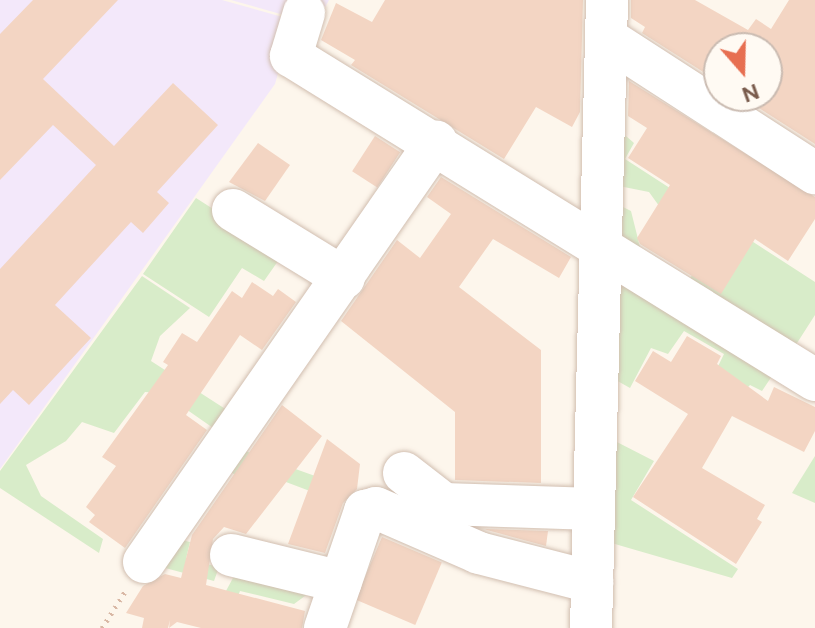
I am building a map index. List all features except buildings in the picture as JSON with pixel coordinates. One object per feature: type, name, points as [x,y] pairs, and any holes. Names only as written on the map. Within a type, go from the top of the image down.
[{"type":"street","points":[[304,13],[291,56],[436,142],[601,249],[809,365]]},
{"type":"street","points":[[607,19],[815,173]]},
{"type":"street","points":[[591,628],[607,19]]},
{"type":"street","points":[[144,562],[436,142]]},
{"type":"street","points":[[233,210],[344,278]]},
{"type":"street","points":[[404,473],[444,504],[594,509]]},
{"type":"street","points":[[325,628],[365,511],[376,508],[479,553],[592,582]]},
{"type":"street","points":[[231,555],[341,582]]},
{"type":"path","points":[[102,628],[144,562]]},
{"type":"shaded area","points":[[0,0],[222,0],[293,20],[275,84],[0,469]]},
{"type":"shaded area","points":[[231,0],[329,0],[316,24]]},
{"type":"green space","points":[[619,130],[634,143],[625,159],[815,282],[815,315],[790,354],[617,243],[617,204],[631,211],[641,251],[689,280],[721,229],[662,210],[649,192],[619,186]]},
{"type":"green space","points":[[196,198],[283,254],[264,281],[242,268],[209,317],[143,274]]},
{"type":"green space","points":[[142,276],[190,308],[160,336],[151,361],[230,412],[216,430],[163,393],[145,392],[114,433],[82,422],[66,441],[26,465],[41,496],[103,539],[99,553],[0,488],[0,471]]},
{"type":"green space","points":[[629,284],[772,376],[762,391],[750,385],[734,402],[709,385],[724,354],[684,331],[668,354],[651,348],[630,388],[614,379],[617,287]]},
{"type":"green space","points":[[613,440],[654,461],[631,500],[738,569],[732,578],[608,542]]},
{"type":"green space","points":[[234,447],[332,482],[323,496],[286,482],[236,476],[223,465]]},
{"type":"green space","points":[[815,456],[815,503],[792,493]]},
{"type":"green space","points":[[174,538],[190,542],[186,559],[219,567],[214,581],[154,565]]},
{"type":"green space","points":[[240,565],[309,593],[294,604],[240,591],[229,618],[213,615]]}]
